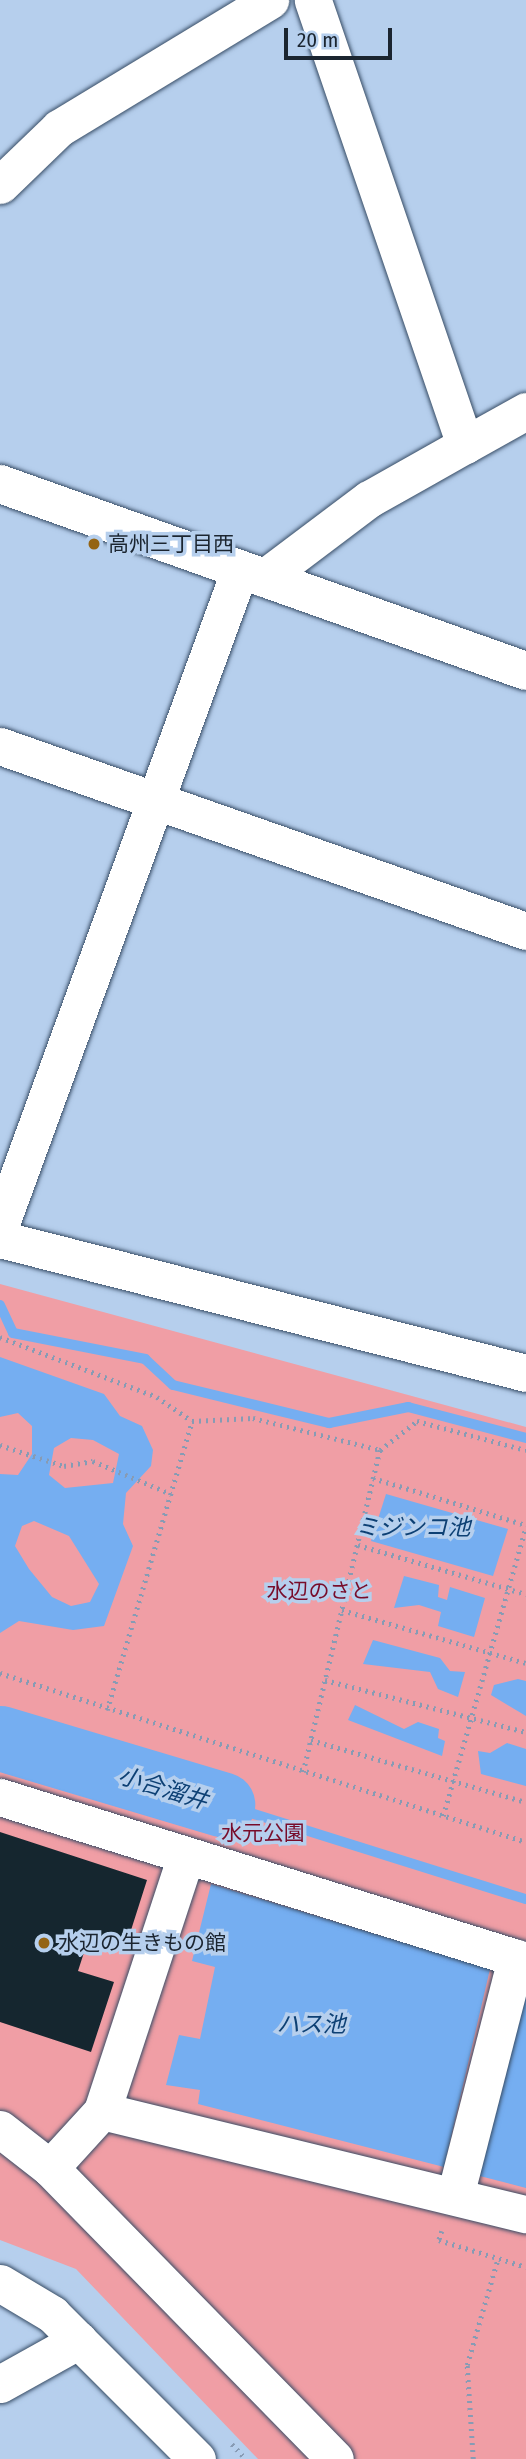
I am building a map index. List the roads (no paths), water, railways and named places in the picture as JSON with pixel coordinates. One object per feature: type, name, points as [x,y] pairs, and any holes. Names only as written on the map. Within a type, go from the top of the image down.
[{"type":"street","points":[[0,185],[59,128],[270,0]]},
{"type":"street","points":[[313,0],[465,444]]},
{"type":"street","points":[[0,1226],[153,801],[252,574],[369,499],[526,411]]},
{"type":"street","points":[[0,484],[526,671]]},
{"type":"street","points":[[0,746],[526,931]]},
{"type":"street","points":[[0,1239],[526,1373]]},
{"type":"street","points":[[0,1797],[521,1959],[455,2196]]},
{"type":"street","points":[[50,2168],[102,2111],[187,1855]]},
{"type":"street","points":[[102,2111],[526,2214]]},
{"type":"street","points":[[0,2130],[50,2168],[335,2459]]},
{"type":"street","points":[[0,2283],[52,2314],[197,2459]]},
{"type":"street","points":[[0,2384],[79,2340]]},
{"type":"water","points":[[0,1357],[104,1394],[120,1416],[142,1426],[153,1450],[151,1466],[126,1493],[123,1524],[133,1546],[104,1626],[73,1630],[19,1621],[0,1633],[0,1474],[18,1475],[32,1454],[32,1426],[18,1413],[0,1417]],"holes":[[[71,1438],[93,1440],[119,1454],[113,1483],[65,1488],[49,1475],[54,1448]],[[34,1521],[69,1536],[99,1584],[90,1602],[71,1606],[52,1597],[29,1569],[15,1546],[22,1526]]]},
{"type":"water","name":"ミジンコ池","points":[[386,1494],[508,1529],[493,1576],[371,1541]]},
{"type":"water","points":[[404,1576],[439,1585],[438,1597],[447,1600],[450,1587],[485,1598],[474,1637],[438,1626],[441,1612],[419,1605],[394,1608]]},
{"type":"water","points":[[373,1640],[440,1658],[450,1671],[465,1672],[458,1697],[438,1689],[430,1672],[363,1664]]},
{"type":"water","points":[[518,1679],[526,1681],[526,1716],[491,1695],[494,1685]]},
{"type":"water","points":[[355,1705],[404,1729],[418,1722],[439,1729],[438,1738],[445,1741],[442,1756],[348,1720]]},
{"type":"water","points":[[507,1743],[526,1749],[526,1786],[481,1774],[478,1751],[490,1753]]},
{"type":"water","name":"ハス池","points":[[211,1884],[490,1969],[444,2167],[198,2104],[200,2090],[166,2085],[179,2035],[200,2039],[215,1967],[192,1961]]},
{"type":"water","points":[[526,1991],[526,2188],[472,2174]]},
{"type":"waterway","points":[[0,1305],[13,1333],[145,1359],[173,1385],[329,1423],[408,1407],[526,1438]]},
{"type":"waterway","name":"小合溜井","points":[[0,1738],[222,1804]]},
{"type":"waterway","name":"小合溜井","points":[[222,1804],[526,1899]]},
{"type":"place","name":"高州三丁目西","points":[[94,544]]},
{"type":"place","name":"水辺の生きもの館","points":[[44,1943]]},
{"type":"park label","name":"水辺のさと","points":[[319,1591]]},
{"type":"park label","name":"水元公園","points":[[263,1833]]}]
